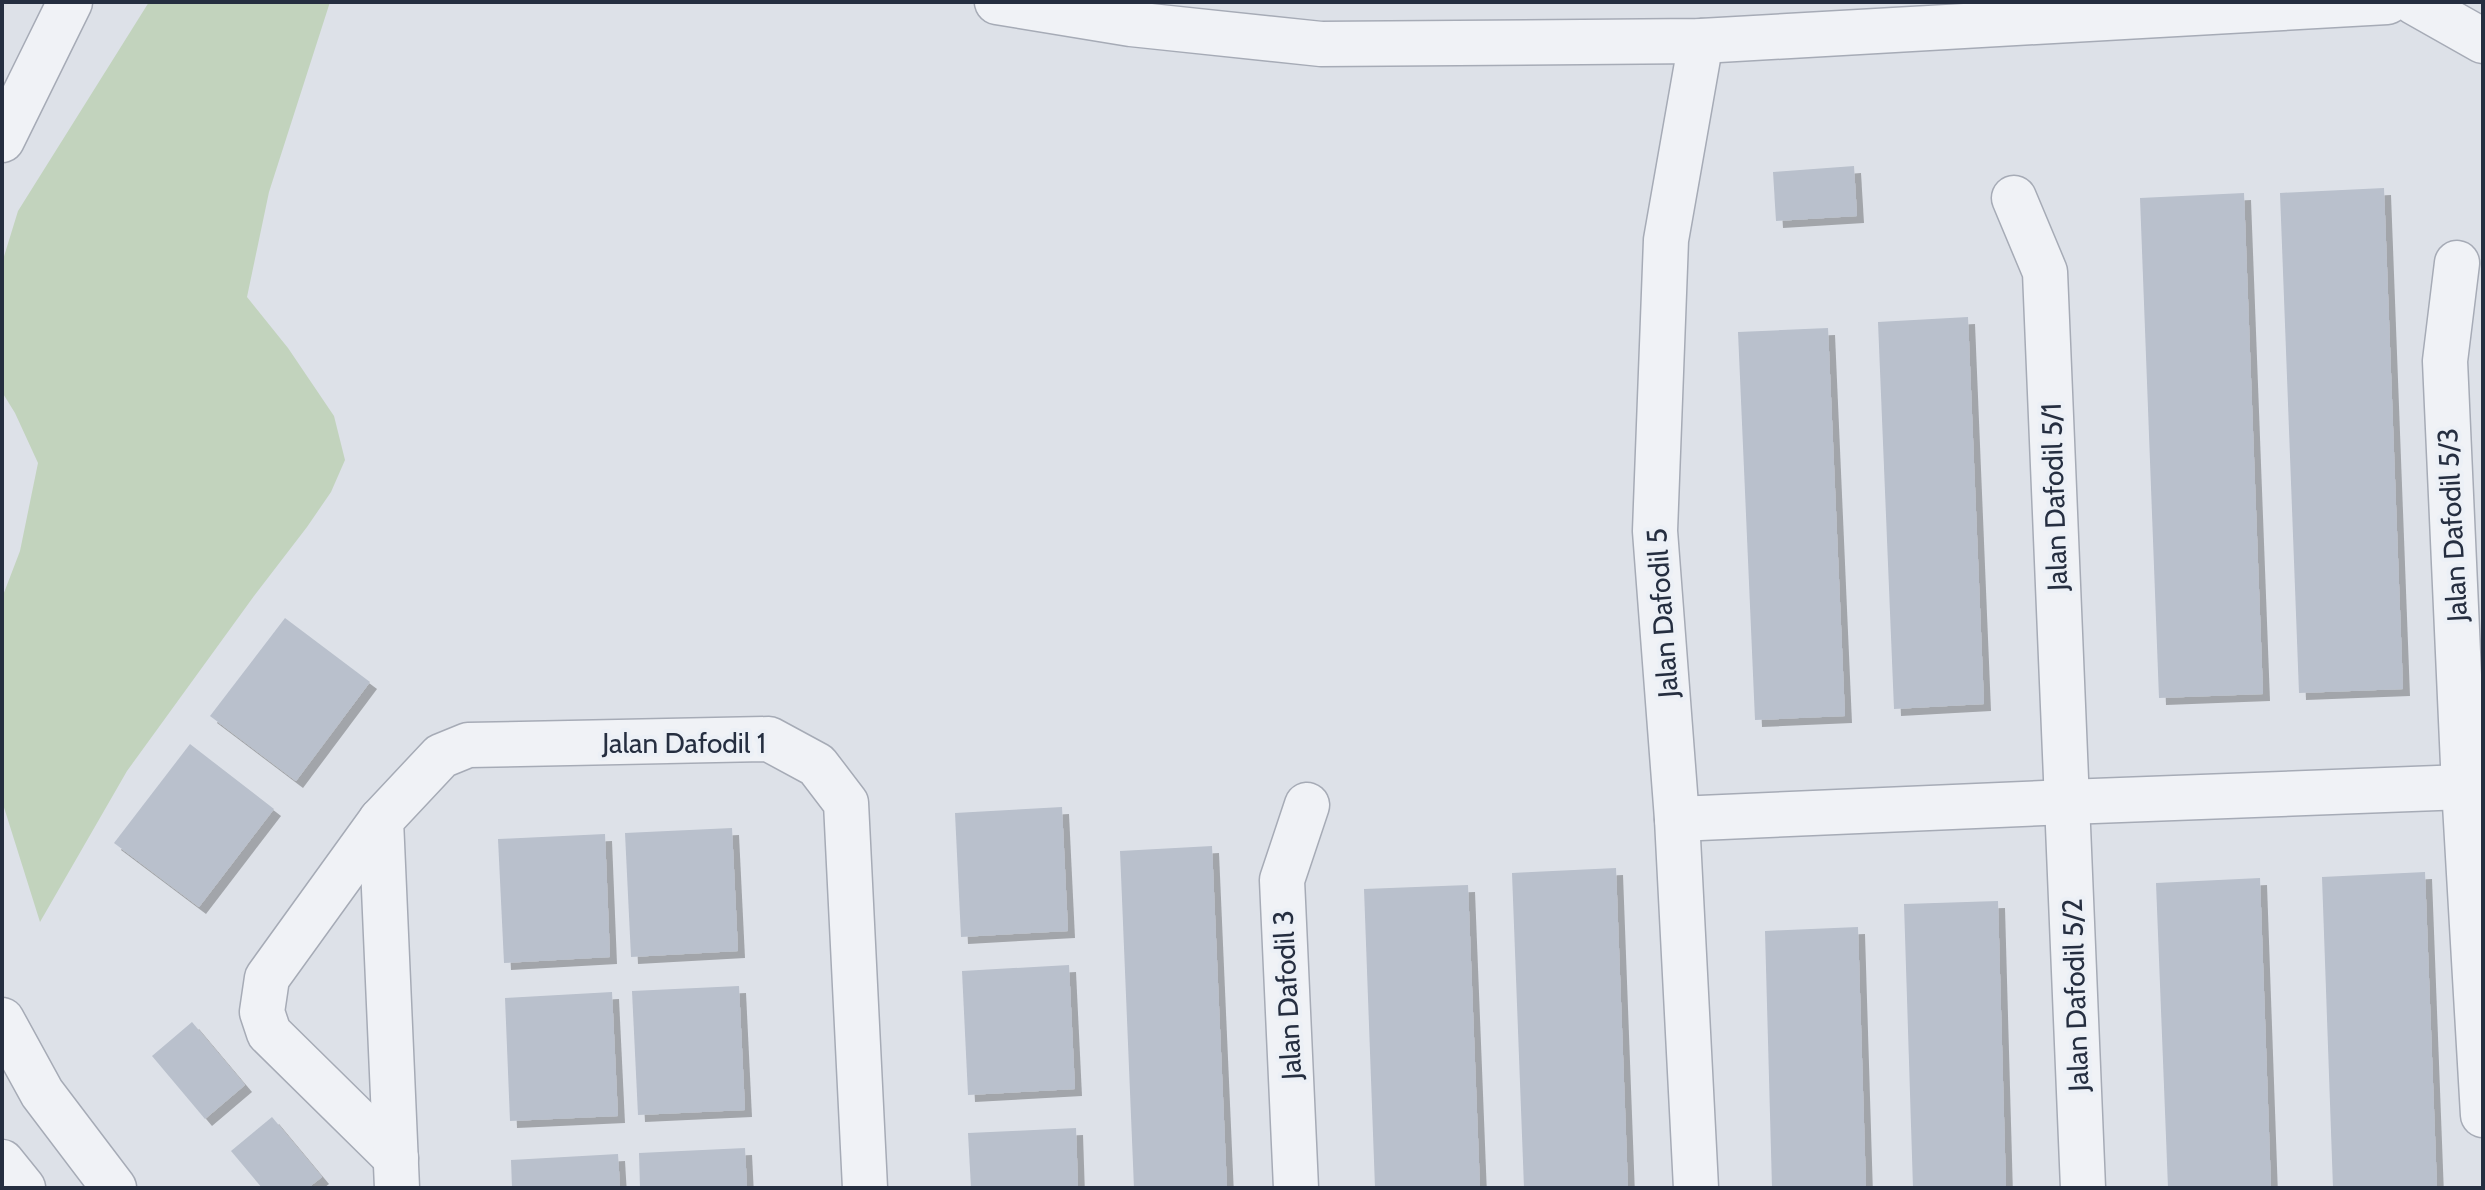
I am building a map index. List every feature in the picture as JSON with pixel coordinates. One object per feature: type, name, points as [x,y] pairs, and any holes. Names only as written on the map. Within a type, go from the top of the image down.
[{"type":"street","points":[[2,140],[70,2]]},
{"type":"street","points":[[997,2],[1131,24],[1321,44],[1701,41],[2387,2]]},
{"type":"street","points":[[2414,2],[2483,41]]},
{"type":"street","name":"Jalan Dafodil 5","points":[[1696,1188],[1677,819],[1655,531],[1666,240],[1701,41]]},
{"type":"street","name":"Jalan Dafodil 5/1","points":[[2014,198],[2045,272],[2067,802]]},
{"type":"street","name":"Jalan Dafodil 5/3","points":[[2457,263],[2445,361],[2464,787],[2483,1115]]},
{"type":"street","name":"Jalan Dafodil 1","points":[[396,1173],[269,1033],[262,1012],[267,978],[381,820],[441,756],[468,745],[769,739],[817,765],[846,803],[865,1188]]},
{"type":"street","points":[[1677,819],[2464,787]]},
{"type":"street","name":"Jalan Dafodil 5/2","points":[[2067,802],[2083,1188]]},
{"type":"street","name":"Jalan Dafodil 3","points":[[1296,1188],[1282,880],[1307,805]]},
{"type":"street","name":"Jalan Dafodil 1","points":[[381,820],[396,1173]]},
{"type":"street","points":[[2,1020],[42,1093],[114,1188]]},
{"type":"street","points":[[2,1162],[23,1188]]},
{"type":"green space","points":[[149,2],[330,2],[269,192],[247,297],[288,348],[334,416],[345,460],[331,492],[307,527],[127,771],[40,922],[2,801],[2,598],[20,551],[38,463],[2,392],[2,263],[18,211]]},
{"type":"building","points":[[1854,166],[1857,216],[1776,221],[1773,172]]},
{"type":"building","points":[[2384,188],[2403,689],[2299,693],[2280,193]]},
{"type":"building","points":[[2244,193],[2263,694],[2159,698],[2140,198]]},
{"type":"building","points":[[1968,317],[1984,704],[1894,709],[1878,322]]},
{"type":"building","points":[[1828,328],[1845,716],[1755,720],[1738,332]]},
{"type":"building","points":[[285,618],[370,682],[296,781],[210,716]]},
{"type":"building","points":[[190,744],[274,809],[199,907],[114,843]]},
{"type":"building","points":[[1062,807],[1068,931],[961,937],[955,813]]},
{"type":"building","points":[[732,828],[738,951],[631,957],[625,833]]},
{"type":"building","points":[[605,834],[610,957],[504,963],[498,839]]},
{"type":"building","points":[[1212,846],[1227,1188],[1134,1188],[1120,851]]},
{"type":"building","points":[[1616,868],[1628,1188],[1524,1188],[1512,873]]},
{"type":"building","points":[[2425,872],[2437,1188],[2333,1188],[2322,877]]},
{"type":"building","points":[[2260,878],[2271,1188],[2168,1188],[2156,883]]},
{"type":"building","points":[[1468,885],[1480,1188],[1375,1188],[1364,889]]},
{"type":"building","points":[[1998,901],[2006,1188],[1913,1188],[1904,904]]},
{"type":"building","points":[[1858,927],[1866,1188],[1772,1188],[1765,931]]},
{"type":"building","points":[[1069,965],[1075,1089],[968,1095],[962,971]]},
{"type":"building","points":[[739,986],[745,1110],[638,1115],[632,991]]},
{"type":"building","points":[[612,992],[618,1116],[510,1121],[505,998]]},
{"type":"building","points":[[192,1022],[245,1085],[205,1119],[152,1056]]},
{"type":"building","points":[[272,1117],[322,1177],[308,1188],[262,1188],[231,1151]]},
{"type":"building","points":[[1076,1128],[1078,1188],[971,1188],[968,1133]]},
{"type":"building","points":[[745,1148],[747,1188],[640,1188],[639,1153]]},
{"type":"building","points":[[618,1154],[620,1188],[512,1188],[511,1160]]}]
